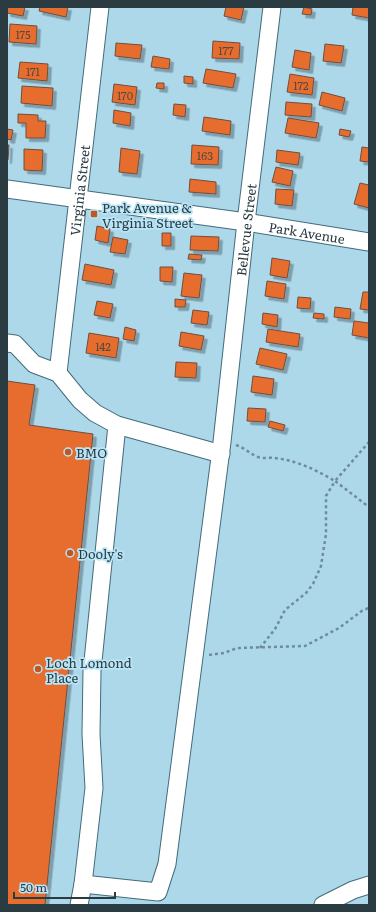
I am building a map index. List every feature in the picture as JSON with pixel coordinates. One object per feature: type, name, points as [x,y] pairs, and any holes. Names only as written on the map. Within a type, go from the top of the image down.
[{"type":"street","name":"Virginia Street","points":[[58,373],[100,7]]},
{"type":"street","name":"Bellevue Street","points":[[83,884],[158,892],[167,864],[221,448],[272,7]]},
{"type":"street","name":"Park Avenue","points":[[7,189],[246,222],[369,242]]},
{"type":"street","points":[[7,343],[15,344],[34,364],[58,373],[80,400],[95,413],[117,425],[221,448]]},
{"type":"street","points":[[79,905],[83,884],[94,788],[92,671],[117,425]]},
{"type":"street","points":[[322,905],[353,890],[369,885]]},
{"type":"path","points":[[260,648],[275,629],[285,610],[306,593],[313,584],[321,566],[326,534],[326,496],[335,481],[369,442]]},
{"type":"path","points":[[221,448],[242,447],[259,458],[274,458],[310,468],[335,481],[369,507]]},
{"type":"path","points":[[193,657],[224,653],[237,648],[304,646],[339,628],[363,610],[369,608]]},
{"type":"building","points":[[7,7],[25,7],[23,16],[7,13]]},
{"type":"building","points":[[40,7],[68,7],[66,17],[39,11]]},
{"type":"building","points":[[226,7],[244,7],[241,20],[224,16]]},
{"type":"building","points":[[304,7],[312,9],[311,15],[302,14]]},
{"type":"building","points":[[353,7],[369,7],[369,18],[352,15]]},
{"type":"building","points":[[10,24],[37,26],[36,44],[9,42]]},
{"type":"building","points":[[213,41],[240,43],[239,59],[212,58]]},
{"type":"building","points":[[116,43],[142,45],[140,59],[115,56]]},
{"type":"building","points":[[325,44],[344,46],[341,63],[323,61]]},
{"type":"building","points":[[295,50],[311,53],[309,70],[292,67]]},
{"type":"building","points":[[153,56],[170,59],[169,69],[151,67]]},
{"type":"building","points":[[20,62],[48,64],[47,81],[18,78]]},
{"type":"building","points":[[206,69],[236,74],[233,88],[203,83]]},
{"type":"building","points":[[290,74],[314,78],[312,95],[287,92]]},
{"type":"building","points":[[184,76],[193,77],[193,84],[184,83]]},
{"type":"building","points":[[157,83],[164,83],[164,89],[156,88]]},
{"type":"building","points":[[114,84],[137,87],[135,105],[112,102]]},
{"type":"building","points":[[22,86],[53,88],[52,106],[21,103]]},
{"type":"building","points":[[322,92],[345,98],[342,111],[319,105]]},
{"type":"building","points":[[286,102],[312,104],[311,117],[285,115]]},
{"type":"building","points":[[174,104],[186,105],[185,117],[173,115]]},
{"type":"building","points":[[114,110],[131,113],[130,126],[113,123]]},
{"type":"building","points":[[18,114],[38,115],[38,121],[46,121],[45,138],[26,138],[26,123],[18,123]]},
{"type":"building","points":[[204,117],[231,121],[230,135],[202,131]]},
{"type":"building","points":[[288,118],[319,123],[316,138],[285,133]]},
{"type":"building","points":[[7,129],[13,130],[11,140],[7,139]]},
{"type":"building","points":[[340,129],[351,131],[349,137],[339,135]]},
{"type":"building","points":[[7,145],[9,145],[8,160],[7,160]]},
{"type":"building","points":[[192,145],[219,147],[218,165],[191,164]]},
{"type":"building","points":[[362,147],[369,148],[369,162],[360,161]]},
{"type":"building","points":[[121,148],[140,151],[137,174],[119,172]]},
{"type":"building","points":[[24,149],[43,150],[42,171],[24,170]]},
{"type":"building","points":[[277,150],[300,153],[298,165],[276,162]]},
{"type":"building","points":[[276,167],[293,171],[290,186],[272,182]]},
{"type":"building","points":[[190,179],[216,182],[216,194],[189,192]]},
{"type":"building","points":[[360,183],[369,185],[369,208],[354,204]]},
{"type":"building","points":[[276,189],[294,190],[292,206],[275,204]]},
{"type":"building","points":[[97,226],[110,229],[108,243],[95,240]]},
{"type":"building","points":[[162,233],[171,233],[171,246],[162,246]]},
{"type":"building","points":[[191,236],[219,237],[218,251],[190,250]]},
{"type":"building","points":[[113,237],[128,240],[125,254],[110,252]]},
{"type":"building","points":[[189,254],[202,255],[201,260],[188,259]]},
{"type":"building","points":[[272,258],[290,261],[287,278],[270,275]]},
{"type":"building","points":[[85,264],[114,270],[111,285],[82,280]]},
{"type":"building","points":[[160,267],[173,267],[172,282],[160,281]]},
{"type":"building","points":[[184,273],[202,275],[199,298],[181,296]]},
{"type":"building","points":[[267,281],[286,284],[284,299],[265,296]]},
{"type":"building","points":[[363,292],[369,292],[369,310],[360,309]]},
{"type":"building","points":[[298,297],[311,298],[310,309],[297,308]]},
{"type":"building","points":[[175,299],[186,300],[185,307],[175,307]]},
{"type":"building","points":[[97,301],[113,304],[110,318],[94,315]]},
{"type":"building","points":[[335,307],[351,309],[350,319],[334,317]]},
{"type":"building","points":[[193,310],[209,312],[207,325],[191,323]]},
{"type":"building","points":[[263,313],[278,315],[277,327],[262,324]]},
{"type":"building","points":[[314,313],[324,314],[324,319],[313,318]]},
{"type":"building","points":[[354,321],[369,323],[369,338],[352,335]]},
{"type":"building","points":[[125,327],[136,330],[134,341],[123,339]]},
{"type":"building","points":[[268,329],[300,334],[298,347],[266,342]]},
{"type":"building","points":[[181,332],[204,336],[201,350],[179,346]]},
{"type":"building","points":[[89,333],[119,338],[116,358],[86,353]]},
{"type":"building","points":[[260,348],[287,354],[283,370],[256,364]]},
{"type":"building","points":[[176,362],[197,363],[196,378],[175,377]]},
{"type":"building","points":[[253,376],[274,379],[272,395],[251,392]]},
{"type":"building","name":"Loch Lomond Place","points":[[7,381],[35,385],[29,425],[93,434],[45,905],[7,905]]},
{"type":"building","points":[[248,408],[266,409],[265,422],[247,421]]},
{"type":"building","points":[[270,421],[285,425],[283,431],[268,427]]},
{"type":"place","name":"Park Avenue & Virginia Street","points":[[94,214]]},
{"type":"place","name":"BMO","points":[[68,452]]},
{"type":"place","name":"Dooly's","points":[[70,553]]},
{"type":"place","name":"Loch Lomond Place","points":[[38,669]]}]
